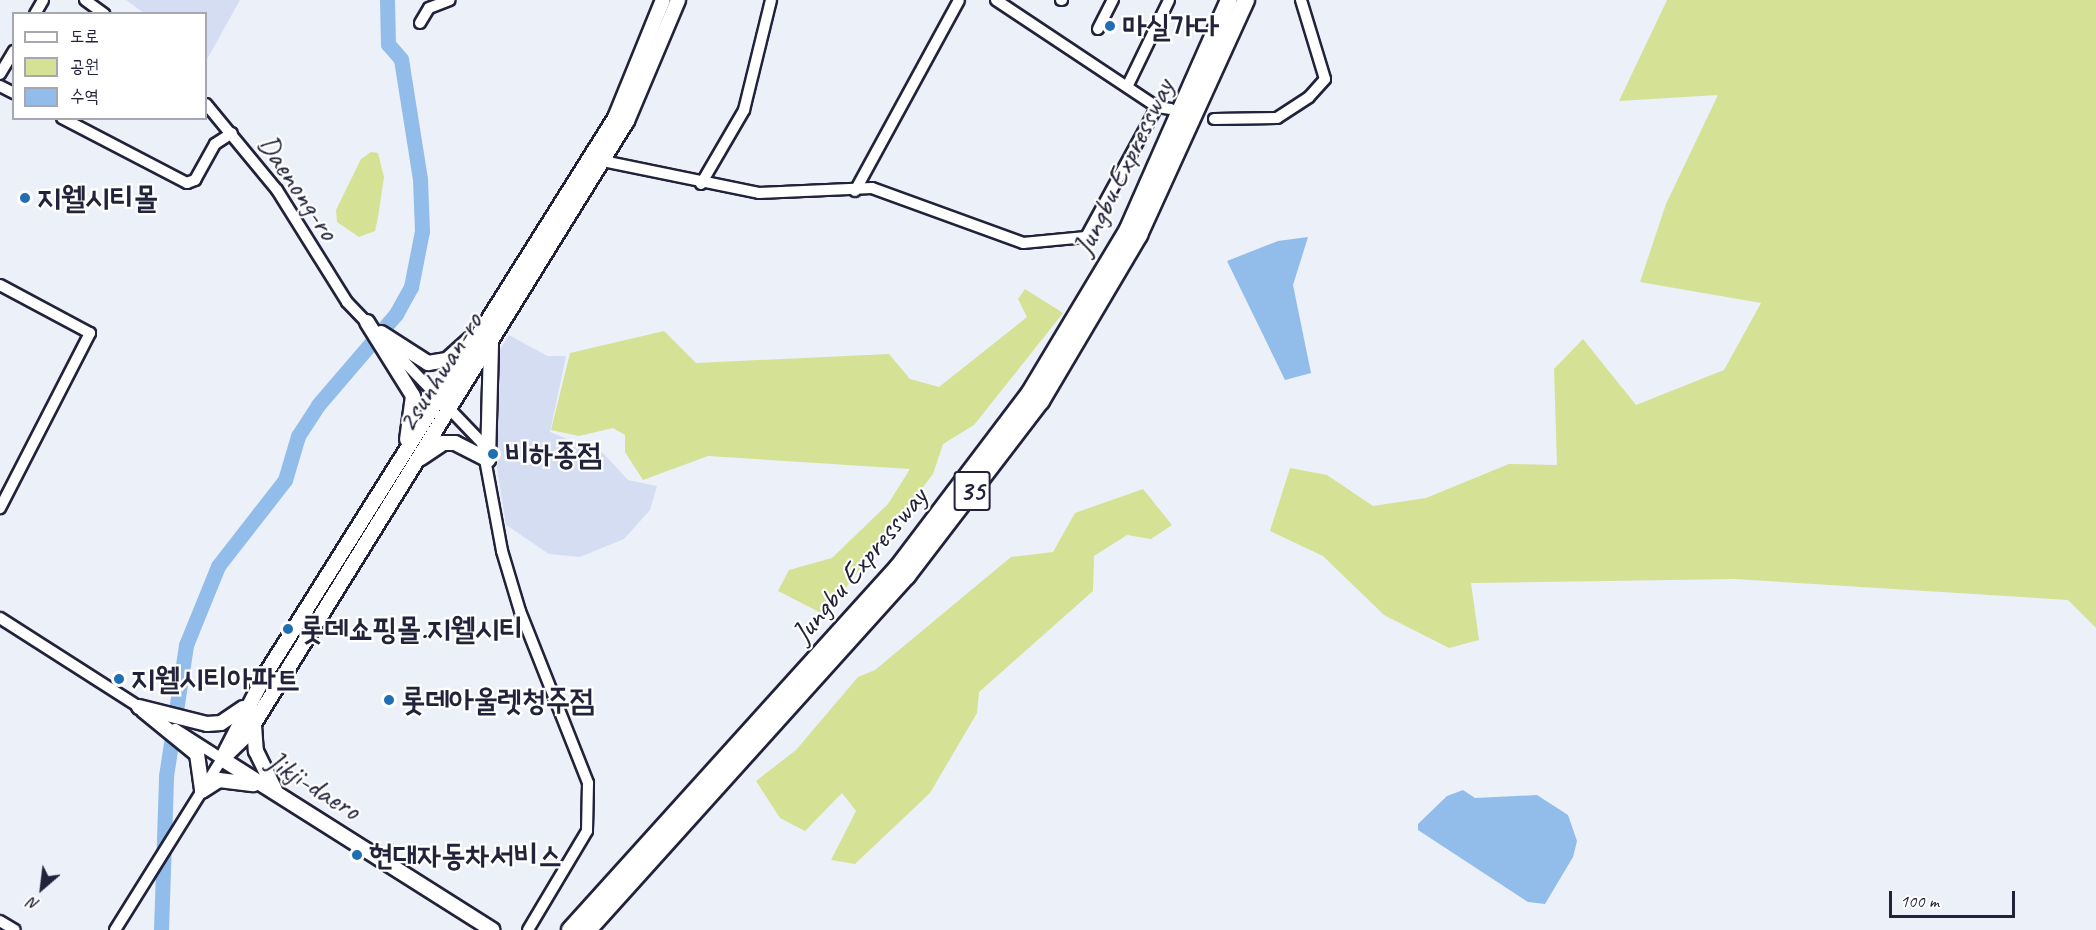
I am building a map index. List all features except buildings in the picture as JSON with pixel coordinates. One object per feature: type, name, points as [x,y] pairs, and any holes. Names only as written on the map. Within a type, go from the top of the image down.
[{"type":"highway","name":"Jungbu Expressway","points":[[588,930],[596,912],[898,567],[1029,394],[1128,229],[1229,0]]},
{"type":"highway","name":"Jungbu Expressway","points":[[570,930],[596,912],[907,576],[1041,401],[1139,235],[1246,0]]},
{"type":"main road","name":"2sunhwan-ro","points":[[222,759],[249,703],[382,488],[492,340],[596,159],[630,91],[663,0]]},
{"type":"main road","name":"2sunhwan-ro","points":[[222,759],[254,723],[414,464],[489,320],[643,91],[678,0]]},
{"type":"main road","points":[[405,363],[447,360],[489,320]]},
{"type":"main road","points":[[367,322],[405,363],[415,413],[382,488]]},
{"type":"main road","points":[[488,460],[492,340]]},
{"type":"main road","points":[[414,464],[443,443],[465,445],[488,460]]},
{"type":"main road","points":[[144,710],[221,723],[249,703]]},
{"type":"main road","points":[[144,710],[194,745],[200,762],[201,792]]},
{"type":"main road","points":[[254,723],[256,751],[278,795]]},
{"type":"main road","name":"Jikji-daero","points":[[222,759],[493,930]]},
{"type":"main road","points":[[201,792],[214,781],[235,780],[278,795]]},
{"type":"street","points":[[85,0],[101,12]]},
{"type":"street","points":[[420,23],[429,8],[450,0]]},
{"type":"street","points":[[701,184],[744,110],[771,0]]},
{"type":"street","points":[[855,191],[959,0]]},
{"type":"street","points":[[996,0],[1128,85],[1157,107],[1171,108]]},
{"type":"street","points":[[1098,29],[1113,0]]},
{"type":"street","points":[[1128,85],[1169,0]]},
{"type":"street","points":[[1214,119],[1277,118],[1309,98],[1325,79],[1301,0]]},
{"type":"street","points":[[0,74],[12,54]]},
{"type":"street","name":"Daenong-ro","points":[[207,105],[278,189],[347,302],[367,322]]},
{"type":"street","points":[[596,159],[701,184],[759,193],[855,191],[872,188],[904,197],[1023,243],[1086,237],[1157,107]]},
{"type":"street","points":[[66,120],[187,183],[195,180],[215,144],[232,133]]},
{"type":"street","points":[[0,285],[90,333],[0,508]]},
{"type":"street","points":[[405,363],[476,432],[488,439]]},
{"type":"street","points":[[476,432],[488,460],[495,523],[520,611],[588,783],[587,831],[528,930]]},
{"type":"street","points":[[0,618],[144,710]]},
{"type":"street","name":"Jikji-daero","points":[[194,745],[222,759]]},
{"type":"street","name":"2sunhwan-ro","points":[[115,930],[222,759]]},
{"type":"street","points":[[0,921],[15,930]]},
{"type":"shaded area","points":[[126,0],[240,0],[207,59],[207,12],[143,12]]},
{"type":"shaded area","points":[[509,335],[547,356],[566,356],[550,432],[603,453],[628,480],[657,486],[650,510],[624,539],[580,557],[549,554],[506,525],[493,442],[493,361]]},
{"type":"green space","points":[[1667,0],[2096,0],[2096,628],[2068,600],[1735,579],[1471,583],[1479,640],[1449,648],[1384,615],[1323,556],[1270,531],[1290,468],[1327,475],[1373,506],[1426,498],[1509,464],[1557,465],[1554,369],[1583,339],[1636,405],[1724,370],[1761,303],[1640,282],[1666,204],[1718,95],[1619,101]]},
{"type":"green space","points":[[371,152],[378,153],[384,177],[375,231],[359,237],[337,222],[336,210],[361,159]]},
{"type":"green space","points":[[1025,289],[1063,313],[974,425],[943,444],[933,474],[825,615],[778,591],[789,570],[832,558],[888,504],[910,469],[708,456],[643,480],[625,452],[625,435],[613,428],[579,436],[551,430],[570,353],[664,331],[696,363],[889,354],[910,379],[939,387],[1027,317],[1018,299]]},
{"type":"green space","points":[[1143,489],[1172,525],[1151,539],[1127,535],[1094,556],[1093,591],[979,692],[977,713],[930,793],[855,864],[831,860],[856,811],[842,793],[805,831],[780,818],[756,781],[796,750],[858,677],[875,670],[1011,557],[1053,552],[1075,513]]},
{"type":"water","points":[[1308,237],[1293,285],[1311,373],[1285,380],[1227,261],[1278,241]]},
{"type":"water","points":[[1463,790],[1475,798],[1537,795],[1568,815],[1577,841],[1573,857],[1545,904],[1528,902],[1418,830],[1418,824],[1447,796]]},
{"type":"waterway","points":[[161,930],[166,776],[186,645],[218,566],[285,480],[298,436],[318,405],[396,314],[411,287],[422,231],[420,179],[401,59],[388,44],[387,0]]},
{"type":"place","name":"마실가다","points":[[1110,26]]},
{"type":"place","name":"지웰시티몰","points":[[25,198]]},
{"type":"place","name":"비하종점","points":[[493,454]]},
{"type":"place","name":"롯데쇼핑몰.지웰시티","points":[[288,629]]},
{"type":"place","name":"지웰시티아파트","points":[[119,679]]},
{"type":"place","name":"롯데아울렛청주점","points":[[389,700]]},
{"type":"place","name":"현대자동차서비스","points":[[357,855]]}]
